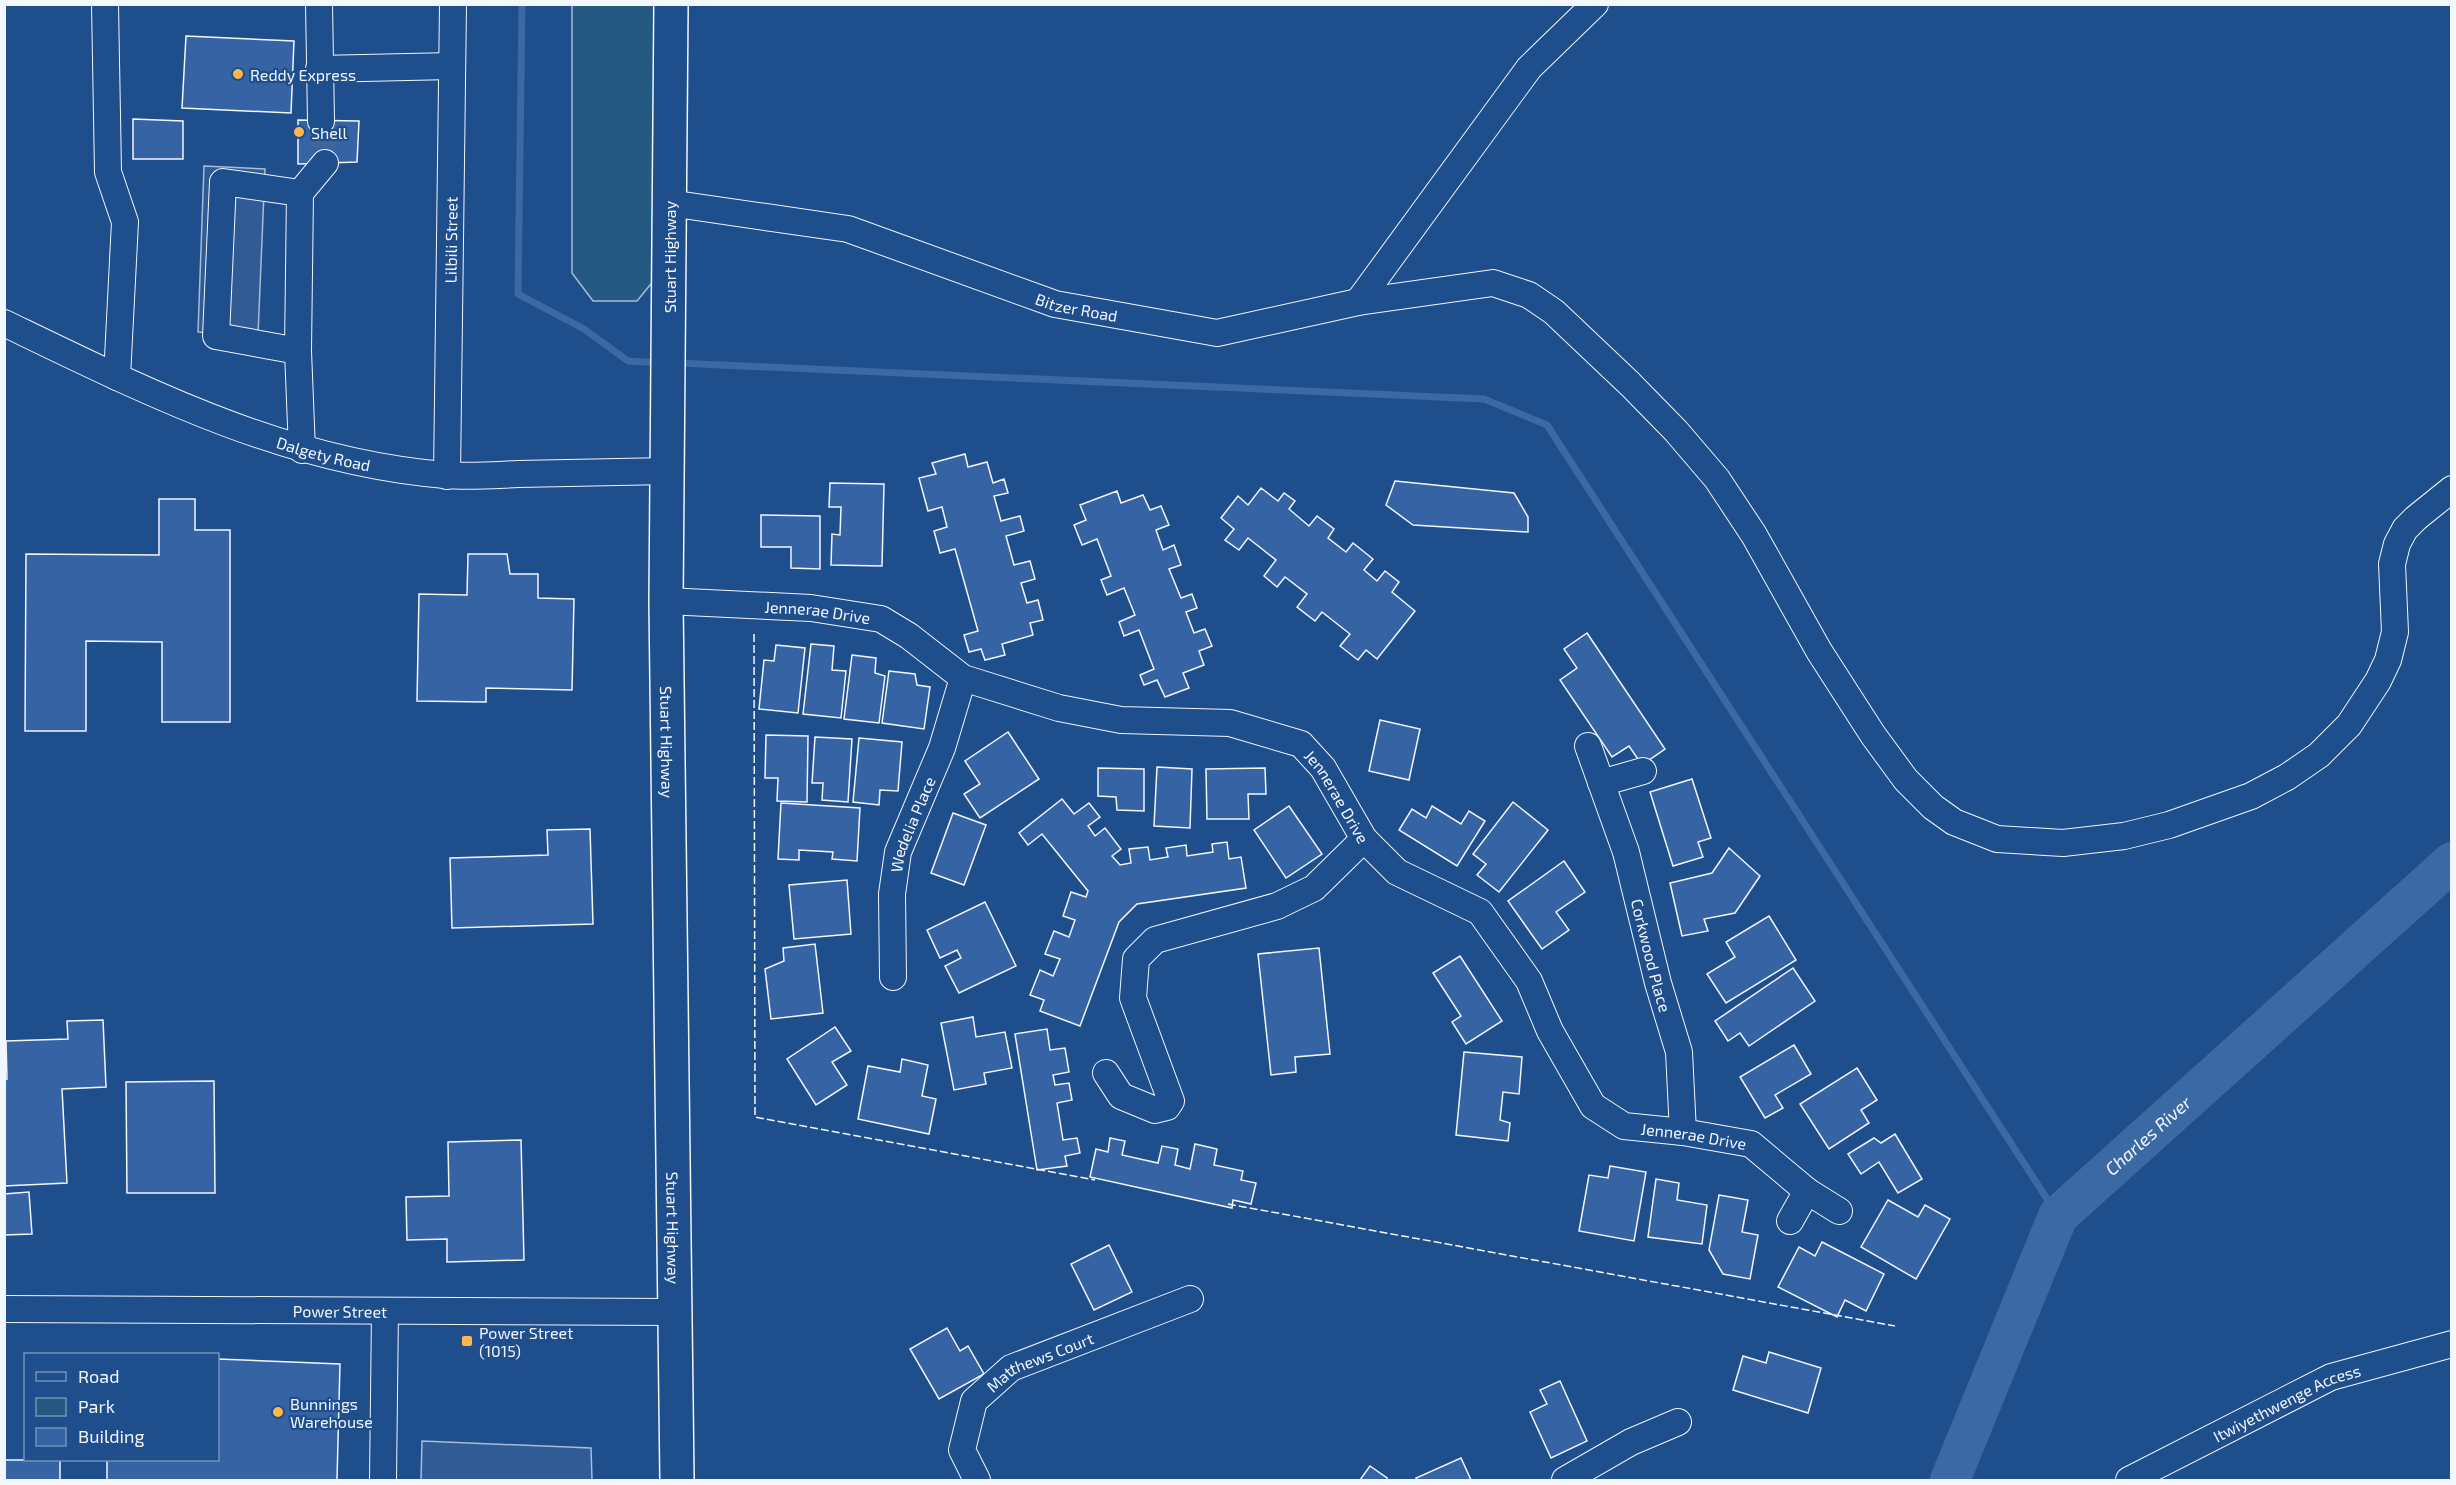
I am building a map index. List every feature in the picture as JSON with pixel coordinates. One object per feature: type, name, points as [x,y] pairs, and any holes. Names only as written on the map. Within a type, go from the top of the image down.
[{"type":"highway","name":"Stuart Highway","points":[[671,4],[666,601],[677,1480]]},
{"type":"street","points":[[105,4],[108,172],[125,222],[117,377]]},
{"type":"street","points":[[319,4],[321,121]]},
{"type":"street","name":"Lilbili Street","points":[[447,476],[453,4]]},
{"type":"street","points":[[1358,302],[1529,68],[1595,4]]},
{"type":"street","points":[[319,69],[452,66]]},
{"type":"street","points":[[302,450],[298,351],[300,193],[325,163]]},
{"type":"street","points":[[298,351],[216,336],[223,182],[300,193]]},
{"type":"street","name":"Bitzer Road","points":[[669,203],[848,229],[1055,303],[1217,333],[1358,302],[1493,283],[1529,295],[1554,312],[1676,431],[1717,479],[1754,535],[1819,651],[1906,780],[1933,807],[1954,822],[1997,839],[2063,843],[2124,836],[2169,825],[2251,796],[2287,777],[2319,755],[2349,725],[2378,681],[2388,660],[2395,632],[2392,564],[2397,544],[2405,530],[2416,518],[2451,489]]},
{"type":"street","name":"Dalgety Road","points":[[4,323],[117,377],[247,432],[302,450],[374,466],[447,476],[668,471]]},
{"type":"street","name":"Jennerae Drive","points":[[666,601],[811,608],[881,619],[909,636],[963,678],[1059,708],[1121,720],[1230,723],[1301,744],[1323,768],[1364,839],[1396,872],[1480,912],[1529,981],[1550,1032],[1593,1106],[1624,1126],[1683,1132],[1751,1144],[1807,1191],[1839,1211]]},
{"type":"street","name":"Wedelia Place","points":[[893,977],[892,894],[898,852],[942,748],[963,678]]},
{"type":"street","name":"Corkwood Place","points":[[1588,746],[1626,852],[1658,983],[1679,1052],[1683,1132]]},
{"type":"street","points":[[1601,783],[1643,771]]},
{"type":"street","points":[[1106,1073],[1121,1096],[1155,1110],[1167,1107],[1171,1101],[1133,998],[1136,959],[1155,940],[1277,906],[1314,888],[1364,839]]},
{"type":"street","points":[[1790,1221],[1807,1191]]},
{"type":"street","name":"Matthews Court","points":[[976,1480],[962,1450],[974,1401],[1011,1368],[1190,1299]]},
{"type":"street","name":"Power Street","points":[[4,1309],[675,1312]]},
{"type":"street","points":[[383,1480],[385,1311]]},
{"type":"street","name":"Itwiyethwenge Access","points":[[2129,1480],[2331,1377],[2451,1344]]},
{"type":"street","points":[[1565,1480],[1631,1442],[1678,1422]]},
{"type":"green space","points":[[572,5],[671,5],[668,263],[637,301],[593,301],[572,273]]},
{"type":"shaded area","points":[[204,166],[265,169],[258,335],[198,332]]},
{"type":"shaded area","points":[[422,1441],[591,1448],[592,1480],[421,1480]]},
{"type":"building","name":"Reddy Express","points":[[186,36],[294,41],[291,113],[182,108]]},
{"type":"building","points":[[133,119],[183,121],[183,159],[133,159]]},
{"type":"building","points":[[298,120],[359,121],[357,162],[298,164]]},
{"type":"building","points":[[965,454],[968,467],[987,462],[993,483],[1004,479],[1008,493],[994,496],[1001,521],[1020,516],[1024,531],[1006,536],[1014,565],[1030,561],[1035,579],[1021,583],[1027,603],[1038,600],[1043,620],[1030,623],[1033,635],[1002,644],[1005,655],[985,660],[981,649],[969,652],[964,635],[978,631],[955,549],[940,553],[934,531],[947,527],[942,507],[928,511],[919,478],[936,474],[932,463]]},
{"type":"building","points":[[1395,481],[1514,493],[1528,517],[1528,532],[1413,525],[1386,505]]},
{"type":"building","points":[[830,483],[884,484],[882,566],[831,565],[832,534],[840,535],[841,507],[829,507]]},
{"type":"building","points":[[1261,488],[1278,501],[1284,493],[1295,501],[1289,509],[1309,526],[1317,516],[1334,529],[1328,538],[1346,552],[1353,543],[1373,559],[1364,570],[1377,581],[1385,571],[1399,582],[1392,592],[1415,611],[1377,659],[1366,650],[1358,660],[1340,646],[1350,634],[1322,612],[1315,621],[1297,607],[1307,594],[1285,577],[1277,587],[1264,576],[1276,560],[1248,538],[1239,550],[1225,540],[1234,529],[1221,518],[1238,496],[1248,505]]},
{"type":"building","points":[[1117,491],[1121,503],[1143,495],[1150,510],[1161,506],[1169,525],[1156,530],[1163,550],[1174,545],[1181,565],[1169,569],[1181,598],[1192,594],[1197,608],[1186,612],[1194,633],[1205,629],[1212,646],[1199,651],[1204,665],[1183,673],[1189,688],[1165,697],[1157,680],[1144,685],[1140,675],[1154,669],[1139,630],[1124,636],[1119,622],[1135,615],[1124,588],[1107,595],[1101,580],[1111,576],[1097,539],[1082,545],[1074,525],[1086,520],[1080,505]]},
{"type":"building","points":[[159,499],[195,499],[195,530],[230,530],[230,722],[162,722],[162,642],[86,641],[86,731],[25,731],[26,554],[159,555]]},
{"type":"building","points":[[761,515],[820,516],[820,569],[791,568],[791,547],[761,547]]},
{"type":"building","points":[[468,554],[507,554],[510,574],[538,574],[538,598],[574,599],[572,690],[486,688],[486,702],[417,701],[419,594],[467,595]]},
{"type":"building","points":[[1587,633],[1665,749],[1642,765],[1629,746],[1612,757],[1560,680],[1577,668],[1564,649]]},
{"type":"building","points":[[811,644],[834,646],[832,670],[846,671],[841,718],[803,714]]},
{"type":"building","points":[[776,645],[805,648],[798,713],[759,709],[764,660],[774,661]]},
{"type":"building","points":[[852,655],[876,658],[875,673],[885,676],[879,723],[844,719]]},
{"type":"building","points":[[889,671],[915,674],[917,685],[930,687],[924,729],[882,723]]},
{"type":"building","points":[[1380,720],[1420,729],[1409,780],[1369,771]]},
{"type":"building","points":[[1008,732],[1039,779],[980,818],[964,794],[980,784],[965,761]]},
{"type":"building","points":[[766,735],[808,736],[807,802],[777,801],[778,778],[765,778]]},
{"type":"building","points":[[815,737],[852,739],[848,802],[822,800],[823,783],[812,783]]},
{"type":"building","points":[[859,738],[902,742],[898,791],[880,790],[879,805],[853,802]]},
{"type":"building","points":[[1157,767],[1192,769],[1190,828],[1154,826]]},
{"type":"building","points":[[1098,768],[1144,769],[1144,811],[1117,810],[1116,797],[1098,796]]},
{"type":"building","points":[[1265,768],[1266,794],[1248,794],[1249,819],[1207,819],[1206,769]]},
{"type":"building","points":[[1692,779],[1711,838],[1698,842],[1703,857],[1673,866],[1650,792]]},
{"type":"building","points":[[1062,799],[1074,814],[1089,803],[1100,817],[1088,826],[1095,836],[1105,828],[1121,849],[1112,856],[1120,865],[1131,863],[1129,849],[1148,847],[1150,860],[1168,857],[1166,848],[1186,845],[1187,856],[1213,852],[1212,844],[1227,842],[1229,859],[1241,857],[1246,888],[1137,904],[1119,922],[1080,1026],[1040,1011],[1044,1000],[1030,995],[1040,970],[1053,976],[1060,959],[1045,954],[1054,931],[1069,937],[1075,920],[1063,916],[1071,892],[1086,897],[1088,891],[1042,834],[1028,845],[1019,833]]},
{"type":"building","points":[[1513,802],[1548,830],[1499,892],[1477,875],[1486,864],[1473,854]]},
{"type":"building","points":[[781,803],[860,808],[857,861],[832,859],[833,852],[799,850],[799,860],[778,859]]},
{"type":"building","points":[[1289,806],[1322,854],[1286,878],[1254,830]]},
{"type":"building","points":[[1432,806],[1461,824],[1469,811],[1485,821],[1457,866],[1399,830],[1412,809],[1426,818]]},
{"type":"building","points":[[953,813],[986,825],[964,885],[931,873]]},
{"type":"building","points":[[590,829],[593,924],[452,928],[450,858],[548,855],[547,830]]},
{"type":"building","points":[[1729,848],[1760,876],[1735,913],[1704,919],[1708,931],[1682,936],[1670,883],[1712,873]]},
{"type":"building","points":[[1564,861],[1585,892],[1556,912],[1569,930],[1542,949],[1508,901]]},
{"type":"building","points":[[847,880],[851,934],[794,939],[789,885]]},
{"type":"building","points":[[985,902],[1016,966],[959,993],[945,966],[961,958],[957,950],[940,958],[927,930]]},
{"type":"building","points":[[1769,916],[1796,960],[1726,1003],[1707,974],[1735,957],[1726,942]]},
{"type":"building","points":[[815,944],[823,1013],[771,1019],[765,969],[784,961],[783,948]]},
{"type":"building","points":[[1319,948],[1330,1054],[1295,1057],[1296,1072],[1271,1075],[1258,954]]},
{"type":"building","points":[[1460,956],[1502,1021],[1466,1044],[1452,1022],[1461,1016],[1433,973]]},
{"type":"building","points":[[1793,968],[1815,1001],[1749,1046],[1740,1033],[1728,1041],[1715,1021]]},
{"type":"building","points":[[973,1017],[976,1037],[1005,1032],[1012,1068],[984,1073],[986,1084],[954,1090],[941,1023]]},
{"type":"building","points":[[103,1020],[106,1087],[62,1089],[67,1183],[4,1186],[6,1041],[68,1039],[67,1021]]},
{"type":"building","points":[[835,1027],[851,1051],[832,1062],[847,1085],[816,1105],[787,1059]]},
{"type":"building","points":[[1047,1029],[1050,1050],[1065,1048],[1069,1072],[1053,1075],[1055,1085],[1069,1083],[1072,1100],[1057,1103],[1063,1140],[1077,1138],[1080,1153],[1065,1156],[1067,1166],[1037,1170],[1015,1034]]},
{"type":"building","points":[[1794,1045],[1811,1074],[1775,1095],[1783,1108],[1765,1118],[1740,1077]]},
{"type":"building","points":[[1464,1052],[1522,1057],[1519,1094],[1503,1092],[1500,1120],[1510,1123],[1508,1141],[1456,1135]]},
{"type":"building","points":[[902,1059],[928,1065],[922,1096],[936,1099],[929,1134],[858,1119],[868,1066],[900,1072]]},
{"type":"building","points":[[1857,1068],[1877,1100],[1861,1110],[1869,1123],[1829,1149],[1800,1104]]},
{"type":"building","points":[[214,1081],[215,1193],[127,1193],[126,1082]]},
{"type":"building","points":[[1895,1134],[1922,1179],[1898,1193],[1879,1162],[1861,1174],[1848,1154],[1874,1138],[1881,1143]]},
{"type":"building","points":[[1110,1138],[1125,1141],[1122,1155],[1158,1163],[1162,1146],[1178,1149],[1175,1165],[1190,1169],[1195,1144],[1217,1149],[1214,1165],[1243,1171],[1241,1180],[1256,1183],[1251,1204],[1233,1200],[1232,1208],[1090,1177],[1096,1149],[1108,1152]]},
{"type":"building","points":[[521,1140],[524,1260],[447,1262],[447,1239],[407,1240],[406,1197],[449,1196],[448,1142]]},
{"type":"building","points":[[1610,1166],[1646,1172],[1634,1241],[1579,1231],[1589,1175],[1608,1178]]},
{"type":"building","points":[[1656,1179],[1679,1183],[1677,1200],[1707,1205],[1702,1244],[1648,1237]]},
{"type":"building","points":[[29,1192],[32,1234],[4,1235],[4,1194]]},
{"type":"building","points":[[1719,1195],[1748,1200],[1742,1232],[1758,1235],[1750,1279],[1723,1274],[1709,1250]]},
{"type":"building","points":[[1888,1200],[1918,1217],[1925,1205],[1950,1219],[1916,1279],[1861,1247]]},
{"type":"building","points":[[1822,1242],[1884,1274],[1866,1311],[1845,1300],[1837,1317],[1778,1287],[1799,1247],[1815,1256]]},
{"type":"building","points":[[1109,1245],[1132,1292],[1094,1310],[1071,1264]]},
{"type":"building","points":[[947,1328],[960,1351],[968,1346],[984,1374],[939,1399],[910,1349]]},
{"type":"building","points":[[1769,1352],[1821,1368],[1808,1413],[1733,1390],[1743,1356],[1766,1363]]},
{"type":"building","name":"Bunnings Warehouse","points":[[219,1359],[340,1364],[337,1480],[107,1480],[107,1461],[219,1461]]},
{"type":"building","points":[[1560,1381],[1587,1441],[1551,1458],[1530,1412],[1547,1404],[1540,1390]]},
{"type":"building","points":[[1461,1458],[1471,1480],[1417,1480],[1416,1478]]},
{"type":"building","points":[[4,1460],[60,1461],[60,1480],[4,1480]]},
{"type":"building","points":[[1370,1466],[1387,1478],[1387,1480],[1360,1480]]},
{"type":"waterway","points":[[522,4],[518,294],[584,329],[628,361],[660,363]]},
{"type":"waterway","points":[[677,363],[1484,399],[1547,425],[2058,1216]]},
{"type":"waterway","name":"Charles River","points":[[1950,1480],[2058,1216],[2452,862]]},
{"type":"tunnel","points":[[321,121],[325,163]]},
{"type":"fence","points":[[754,634],[755,1117],[1095,1180]]},
{"type":"fence","points":[[1228,1204],[1895,1326]]},
{"type":"place","name":"Reddy Express","points":[[238,74]]},
{"type":"place","name":"Shell","points":[[299,132]]},
{"type":"place","name":"Power Street (1015)","points":[[467,1341]]},
{"type":"place","name":"Bunnings Warehouse","points":[[278,1412]]}]
